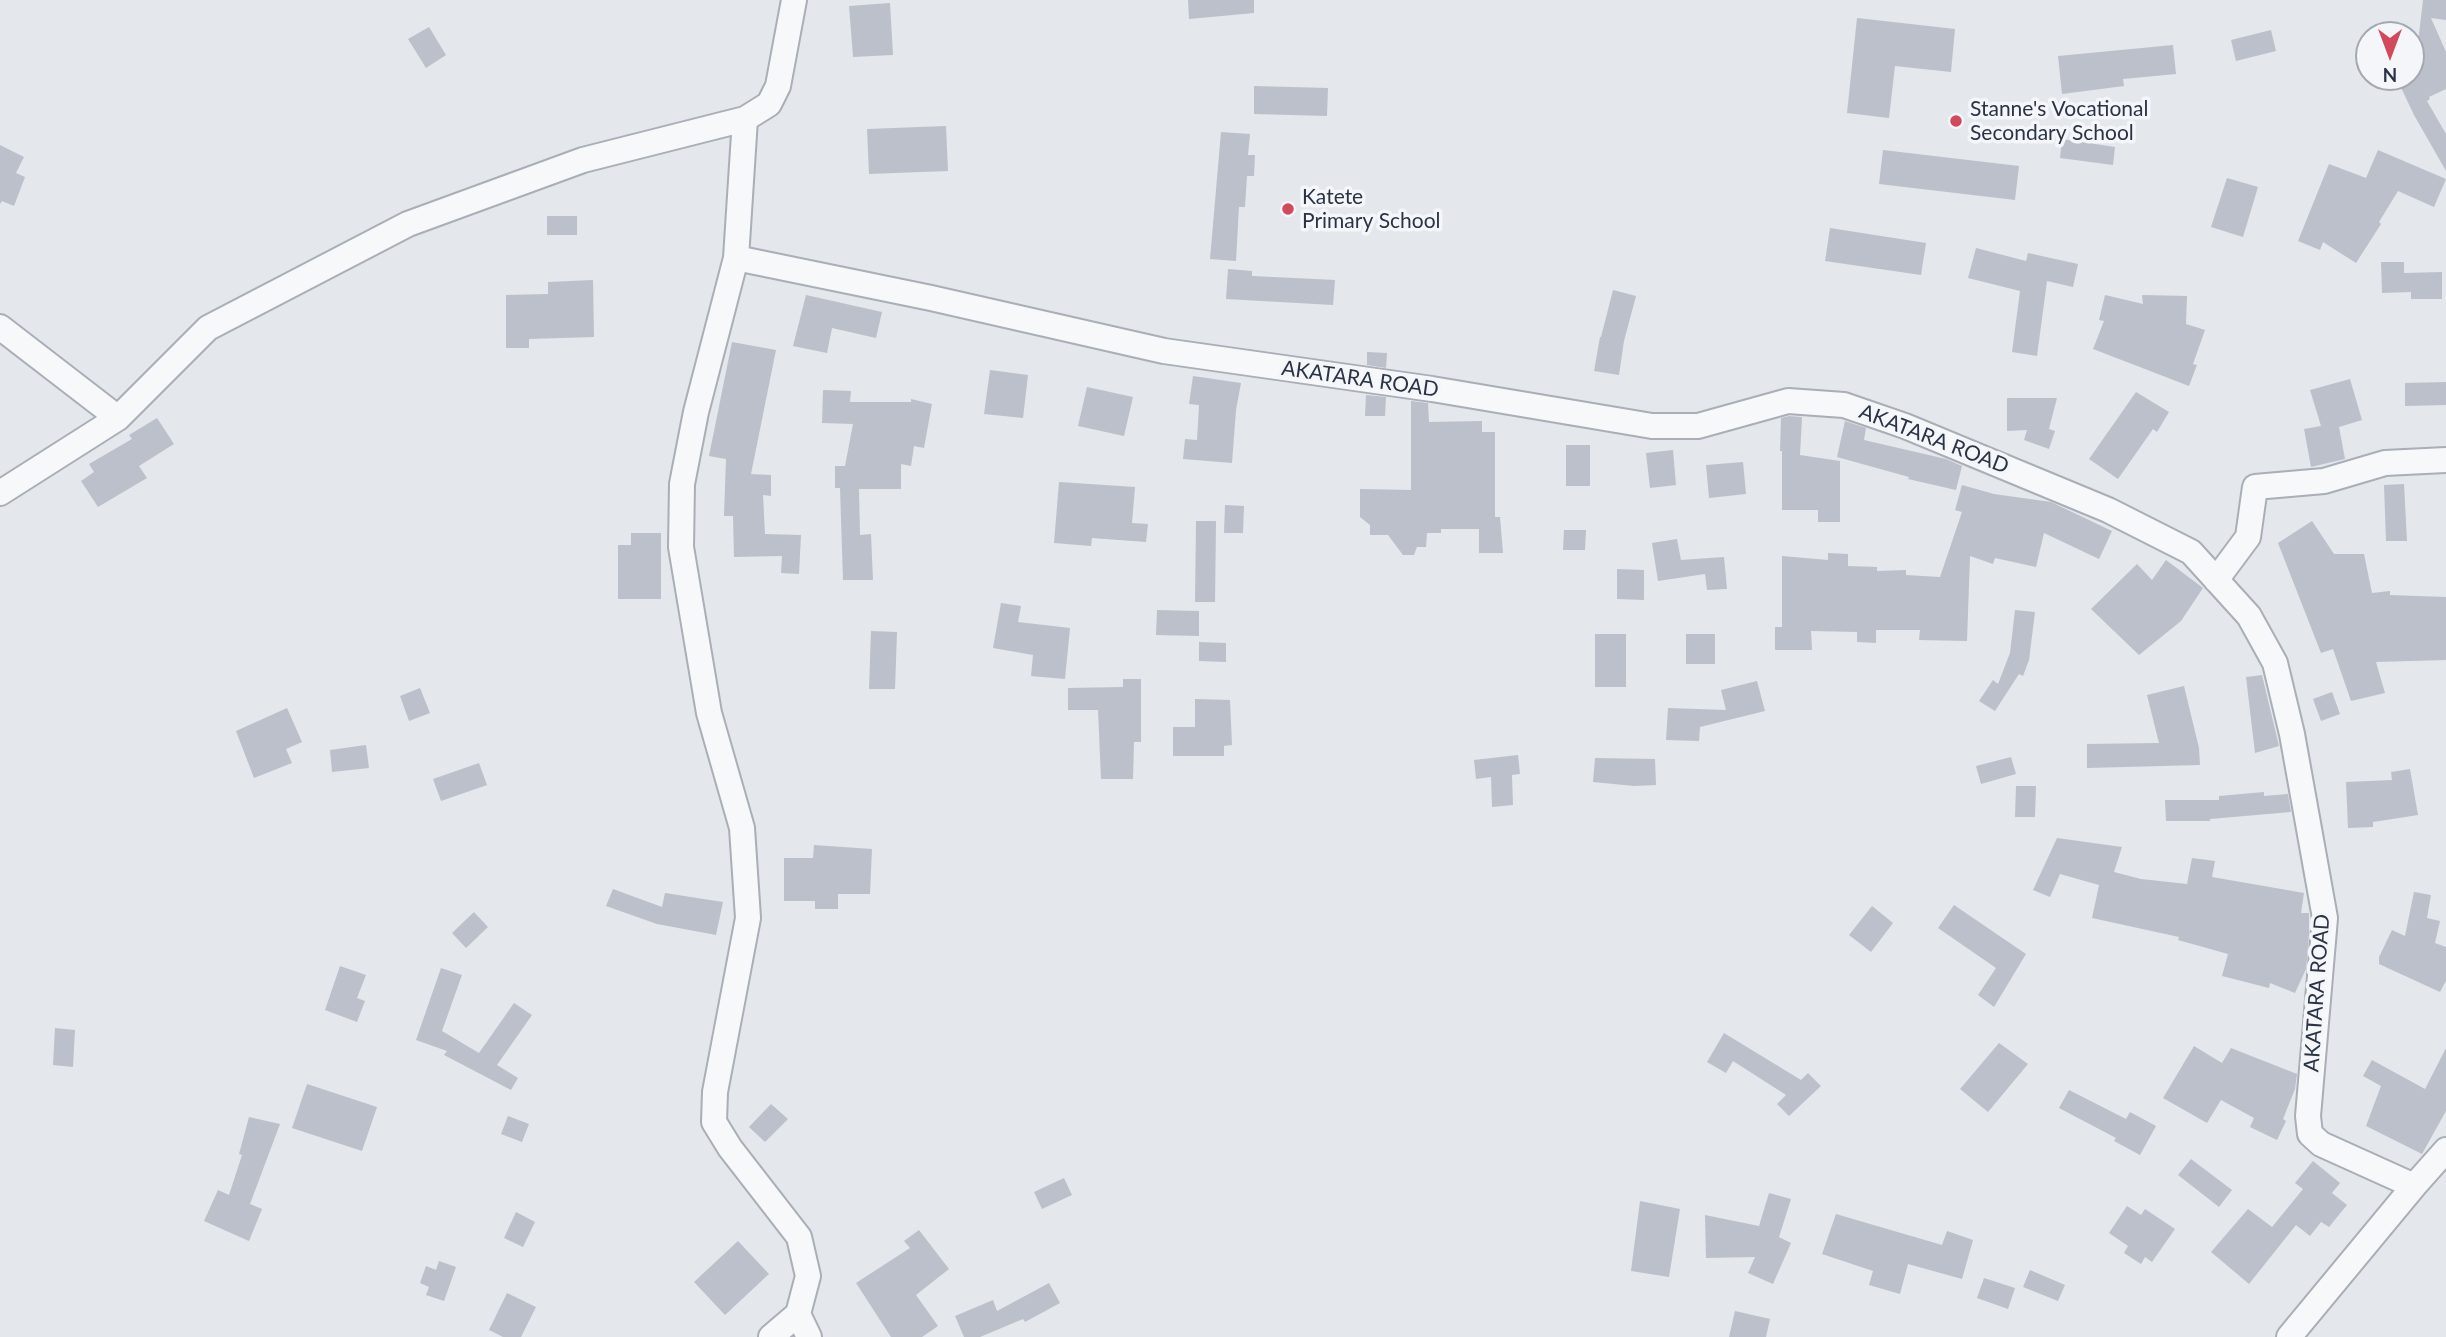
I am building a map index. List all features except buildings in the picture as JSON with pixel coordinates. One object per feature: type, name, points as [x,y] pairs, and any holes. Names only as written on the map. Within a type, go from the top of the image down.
[{"type":"street","points":[[0,493],[118,418],[208,328],[408,224],[583,160],[745,119],[769,104],[778,86],[794,0]]},
{"type":"street","points":[[745,119],[736,258],[696,412],[682,484],[681,548],[709,713],[742,828],[748,918],[715,1092],[714,1122],[730,1148],[799,1237],[808,1276],[798,1314],[771,1337]]},
{"type":"street","name":"AKATARA ROAD","points":[[736,258],[944,301],[1164,351],[1432,389],[1652,426],[1698,426],[1788,401],[1844,405],[1905,426],[2108,510],[2191,552],[2249,616],[2275,663],[2292,734],[2325,918],[2308,1116],[2310,1134],[2321,1144],[2414,1186]]},
{"type":"street","points":[[0,327],[118,418]]},
{"type":"street","points":[[2216,580],[2248,537],[2255,487],[2324,481],[2385,463],[2446,460]]},
{"type":"street","points":[[2289,1337],[2446,1150]]},
{"type":"street","points":[[798,1314],[809,1337]]},
{"type":"place","name":"Stanne's Vocational Secondary School","points":[[1956,121]]},
{"type":"place","name":"Katete Primary School","points":[[1288,209]]}]
